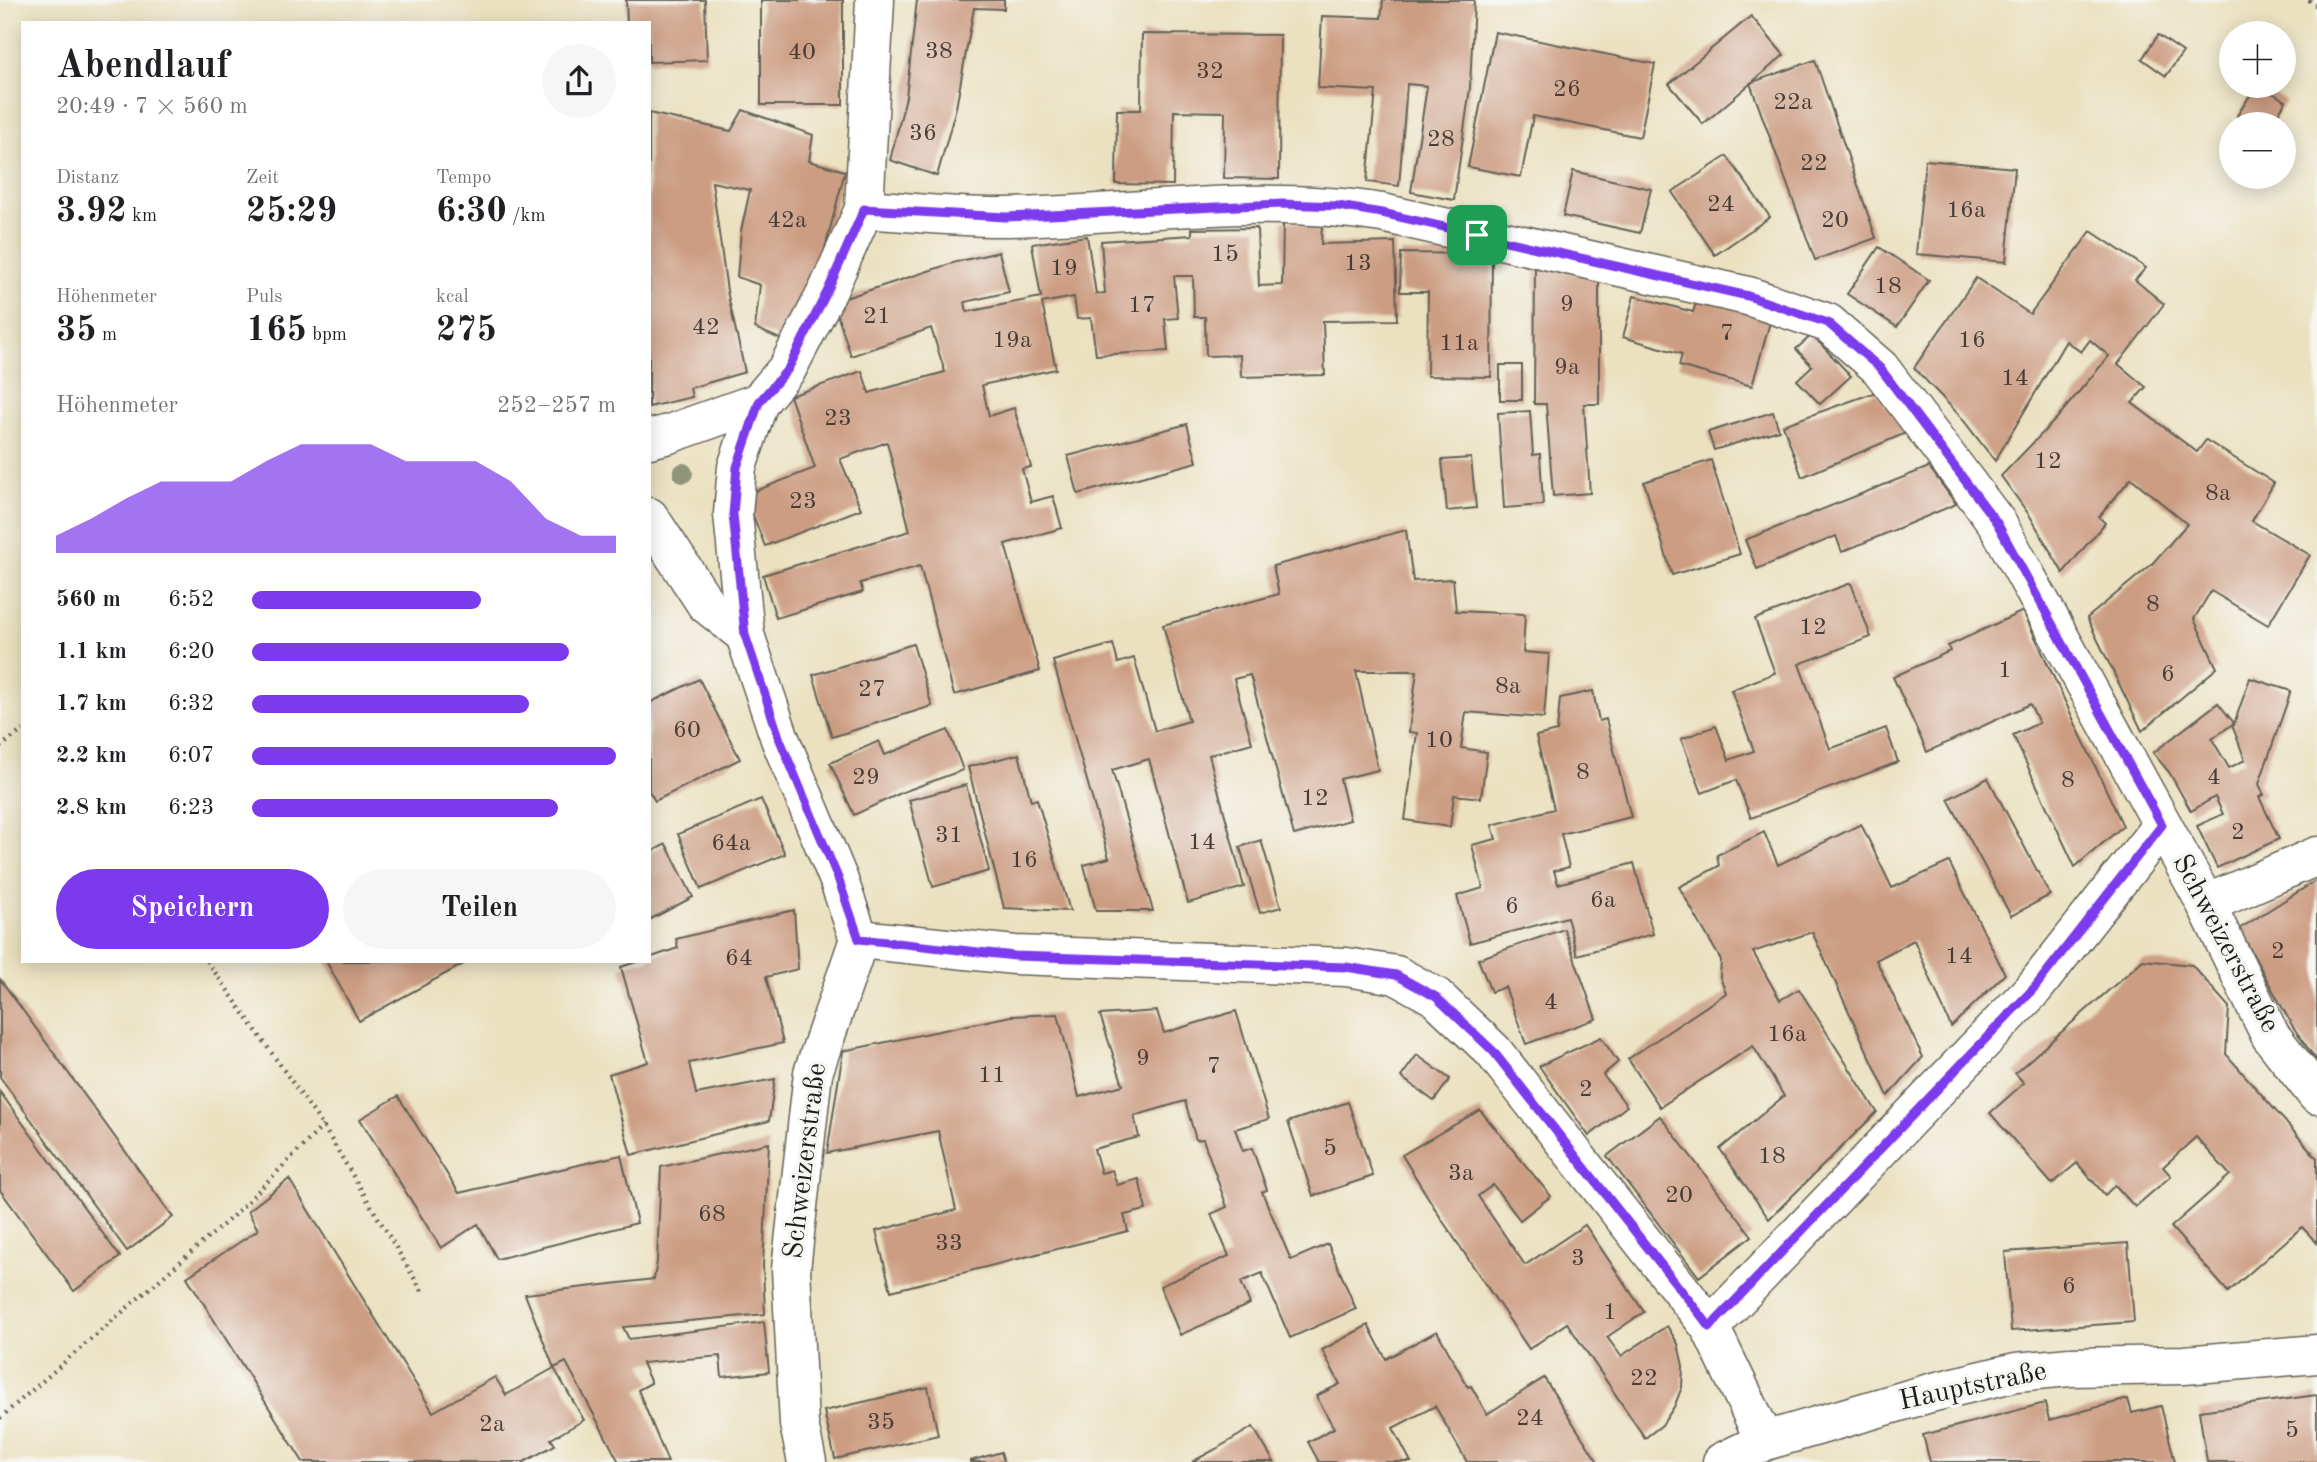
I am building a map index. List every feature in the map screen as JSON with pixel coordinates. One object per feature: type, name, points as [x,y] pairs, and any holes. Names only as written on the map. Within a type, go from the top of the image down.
[{"type":"street","points":[[874,0],[864,209],[828,290],[788,369],[759,402],[737,467],[733,514],[745,635],[780,740],[838,878],[859,939],[1015,956],[1333,966],[1396,975],[1436,997],[1493,1051],[1710,1327],[1765,1441]]},
{"type":"street","name":"Schweizerstraße","points":[[864,209],[1006,217],[1282,204],[1338,206],[1382,213],[1748,296],[1828,323],[1880,368],[1997,523],[2206,904],[2270,1035],[2317,1095]]},
{"type":"street","points":[[651,439],[759,402]]},
{"type":"street","points":[[651,520],[706,604],[745,635]]},
{"type":"street","points":[[1710,1327],[2035,987],[2162,825]]},
{"type":"street","points":[[2206,904],[2317,856]]},
{"type":"street","name":"Schweizerstraße","points":[[807,1462],[799,1424],[791,1269],[813,1073],[859,939]]},
{"type":"street","name":"Hauptstraße","points":[[1722,1462],[1765,1441],[1930,1393],[2016,1372],[2070,1367],[2184,1365],[2317,1354]]},
{"type":"path","points":[[2309,0],[2317,6]]},
{"type":"path","points":[[0,747],[21,731]]},
{"type":"path","points":[[207,963],[323,1126],[422,1291]]},
{"type":"path","points":[[0,1418],[232,1217],[323,1126]]},
{"type":"building","points":[[626,0],[705,0],[707,60],[651,62],[651,21],[627,21]]},
{"type":"building","points":[[761,0],[843,0],[843,105],[761,105]]},
{"type":"building","points":[[917,0],[1004,0],[1004,9],[974,8],[956,108],[937,176],[890,160],[906,97]]},
{"type":"building","points":[[1383,0],[1474,0],[1470,88],[1454,200],[1411,192],[1427,86],[1407,84],[1399,186],[1367,182],[1376,91],[1318,88],[1322,16],[1381,18]]},
{"type":"building","points":[[1751,16],[1784,55],[1703,124],[1669,84]]},
{"type":"building","points":[[1495,32],[1655,64],[1640,137],[1533,116],[1521,177],[1468,167]]},
{"type":"building","points":[[1142,34],[1280,35],[1279,179],[1224,178],[1225,112],[1174,111],[1173,185],[1116,184],[1117,110],[1141,110]]},
{"type":"building","points":[[2158,35],[2183,52],[2166,76],[2142,59]]},
{"type":"building","points":[[1815,60],[1876,238],[1815,260],[1750,83]]},
{"type":"building","points":[[2248,98],[2281,98],[2286,101],[2279,112],[2240,112]]},
{"type":"building","points":[[743,110],[813,135],[809,161],[845,171],[823,256],[782,340],[755,328],[760,285],[737,277],[741,231],[750,190],[712,182],[727,291],[745,372],[690,388],[692,397],[651,407],[651,113],[731,131]]},
{"type":"building","points":[[1727,156],[1770,217],[1715,255],[1672,192]]},
{"type":"building","points":[[1925,160],[2015,168],[2006,262],[1916,254]]},
{"type":"building","points":[[1573,171],[1651,189],[1640,233],[1563,216]]},
{"type":"building","points":[[1283,220],[1322,226],[1321,244],[1395,242],[1397,320],[1323,321],[1325,375],[1241,377],[1240,355],[1206,356],[1205,317],[1194,317],[1193,276],[1174,276],[1178,318],[1165,319],[1168,351],[1096,355],[1091,318],[1077,319],[1074,297],[1042,303],[1056,369],[982,385],[989,416],[1014,408],[1031,467],[1022,469],[1031,502],[1053,496],[1062,528],[1005,544],[1040,671],[954,695],[920,566],[860,583],[863,592],[776,618],[763,575],[910,531],[887,442],[840,459],[861,509],[765,546],[745,495],[815,468],[790,396],[862,371],[869,393],[945,372],[931,328],[851,356],[833,302],[956,262],[999,252],[1009,292],[965,302],[967,312],[1041,297],[1032,244],[1087,236],[1096,294],[1105,293],[1101,241],[1192,235],[1192,229],[1257,228],[1259,286],[1282,285]]},
{"type":"building","points":[[2091,231],[2146,268],[2135,280],[2164,304],[2118,364],[2146,387],[2132,403],[2197,452],[2206,440],[2274,483],[2252,521],[2310,555],[2268,625],[2211,591],[2194,619],[2217,668],[2142,731],[2087,618],[2151,565],[2187,524],[2131,478],[2099,517],[2105,523],[2063,573],[2030,516],[2001,476],[2057,418],[2109,356],[2090,340],[2081,352],[2066,341],[1995,461],[1960,416],[1914,368],[1976,278],[2030,314]]},
{"type":"building","points":[[1879,247],[1929,280],[1897,327],[1847,294]]},
{"type":"building","points":[[1401,253],[1492,254],[1491,377],[1427,376],[1428,292],[1400,292]]},
{"type":"building","points":[[1535,264],[1599,279],[1599,404],[1584,404],[1590,493],[1553,496],[1546,404],[1534,404]]},
{"type":"building","points":[[1699,294],[1772,315],[1752,386],[1679,366],[1682,354],[1623,337],[1634,296],[1693,312]]},
{"type":"building","points":[[1812,335],[1851,376],[1820,404],[1797,380],[1812,366],[1796,349]]},
{"type":"building","points":[[1500,365],[1522,365],[1522,400],[1500,400]]},
{"type":"building","points":[[1876,392],[1906,433],[1802,477],[1783,425]]},
{"type":"building","points":[[1530,411],[1533,455],[1540,454],[1543,505],[1504,508],[1498,413]]},
{"type":"building","points":[[1773,412],[1779,430],[1714,450],[1708,432]]},
{"type":"building","points":[[1187,424],[1197,462],[1078,494],[1068,456]]},
{"type":"building","points":[[1471,458],[1476,508],[1447,511],[1442,460]]},
{"type":"building","points":[[1711,460],[1740,554],[1672,575],[1644,482]]},
{"type":"building","points":[[1929,467],[1956,504],[1842,552],[1836,536],[1757,569],[1745,540]]},
{"type":"building","points":[[1406,530],[1413,581],[1453,579],[1456,611],[1525,614],[1523,652],[1549,654],[1544,718],[1466,712],[1461,748],[1487,752],[1481,798],[1454,795],[1450,827],[1405,820],[1417,733],[1409,732],[1417,671],[1356,671],[1378,770],[1340,779],[1350,820],[1294,835],[1250,675],[1234,679],[1252,743],[1209,755],[1244,887],[1188,903],[1149,759],[1112,770],[1153,911],[1096,911],[1084,865],[1109,858],[1053,661],[1113,644],[1118,663],[1134,658],[1155,731],[1189,721],[1163,625],[1279,594],[1273,566]]},
{"type":"building","points":[[1851,583],[1871,637],[1799,664],[1830,749],[1886,728],[1898,762],[1751,818],[1736,780],[1702,793],[1681,739],[1716,726],[1729,760],[1754,751],[1731,690],[1775,673],[1755,619]]},
{"type":"building","points":[[2023,611],[2123,826],[2075,867],[2013,735],[2039,723],[2030,704],[1927,752],[1893,677],[1950,651],[1948,646]]},
{"type":"building","points":[[913,644],[932,706],[832,737],[813,675]]},
{"type":"building","points":[[2250,678],[2291,691],[2259,784],[2264,795],[2259,797],[2279,839],[2217,868],[2197,826],[2223,814],[2215,797],[2191,811],[2169,772],[2153,753],[2218,703],[2234,723],[2212,739],[2229,768],[2245,760],[2233,727]]},
{"type":"building","points":[[699,679],[740,759],[655,801],[651,794],[651,702]]},
{"type":"building","points":[[1593,691],[1599,721],[1606,719],[1631,817],[1561,834],[1569,867],[1554,871],[1558,884],[1634,863],[1653,934],[1577,955],[1567,917],[1470,943],[1457,896],[1483,888],[1472,845],[1496,839],[1492,825],[1554,809],[1536,736],[1557,731],[1560,698]]},
{"type":"building","points":[[948,730],[963,770],[903,792],[854,815],[830,763],[879,741],[885,755]]},
{"type":"building","points":[[1019,754],[1031,801],[1037,799],[1070,911],[1004,908],[968,767]]},
{"type":"building","points":[[1988,778],[2050,895],[2011,916],[1948,799]]},
{"type":"building","points":[[966,785],[989,871],[933,887],[909,800]]},
{"type":"building","points":[[761,799],[785,854],[701,889],[678,834]]},
{"type":"building","points":[[1861,824],[1892,888],[1949,862],[2005,974],[1951,1027],[1914,940],[1876,960],[1923,1057],[1888,1096],[1812,932],[1753,952],[1780,1000],[1799,989],[1877,1112],[1769,1219],[1720,1149],[1784,1096],[1753,1046],[1660,1107],[1628,1059],[1726,993],[1720,977],[1721,960],[1679,887],[1719,866],[1717,855],[1764,832],[1778,865]]},
{"type":"building","points":[[1261,840],[1281,907],[1260,913],[1240,847]]},
{"type":"building","points":[[666,844],[693,897],[651,919],[651,852]]},
{"type":"building","points":[[2317,880],[2317,1061],[2293,1027],[2239,929]]},
{"type":"building","points":[[794,910],[798,969],[766,977],[783,1043],[689,1063],[696,1094],[775,1079],[769,1121],[631,1155],[609,1074],[648,1062],[621,967],[633,963],[651,963],[651,957],[678,948],[676,939]]},
{"type":"building","points":[[1564,929],[1596,1019],[1526,1044],[1505,987],[1491,992],[1478,959]]},
{"type":"building","points":[[2143,960],[2192,965],[2229,1007],[2226,1054],[2317,1158],[2317,1243],[2302,1227],[2228,1292],[2171,1227],[2230,1175],[2196,1137],[2163,1167],[2171,1176],[2135,1207],[2115,1185],[2105,1195],[2077,1163],[2052,1184],[1990,1113],[2024,1083],[2015,1073]]},
{"type":"building","points":[[327,963],[465,963],[359,1021]]},
{"type":"building","points":[[0,979],[173,1217],[127,1251],[0,1077]]},
{"type":"building","points":[[1157,1011],[1164,1033],[1236,1011],[1269,1119],[1235,1129],[1243,1151],[1252,1148],[1267,1190],[1262,1192],[1291,1260],[1328,1244],[1356,1309],[1290,1338],[1262,1273],[1241,1282],[1250,1304],[1180,1335],[1160,1286],[1229,1256],[1211,1214],[1227,1207],[1203,1139],[1196,1140],[1185,1101],[1134,1116],[1139,1137],[1094,1149],[1101,1173],[1112,1170],[1117,1185],[1139,1179],[1146,1210],[1124,1215],[1128,1231],[891,1291],[876,1231],[956,1210],[938,1131],[827,1153],[843,1051],[1011,1016],[1058,1014],[1079,1097],[1123,1085],[1100,1015]]},
{"type":"building","points":[[1601,1037],[1618,1062],[1603,1075],[1627,1106],[1589,1136],[1539,1066]]},
{"type":"building","points":[[1417,1055],[1450,1079],[1434,1101],[1401,1077]]},
{"type":"building","points":[[0,1092],[120,1257],[74,1291],[0,1190]]},
{"type":"building","points":[[398,1096],[459,1193],[621,1155],[637,1223],[497,1259],[478,1224],[441,1248],[360,1119]]},
{"type":"building","points":[[1348,1102],[1373,1176],[1313,1196],[1288,1122]]},
{"type":"building","points":[[1480,1110],[1551,1196],[1520,1220],[1493,1185],[1478,1196],[1525,1265],[1585,1225],[1644,1312],[1607,1337],[1621,1356],[1667,1326],[1678,1344],[1683,1366],[1682,1387],[1674,1407],[1662,1425],[1645,1438],[1567,1323],[1529,1349],[1442,1220],[1402,1155]]},
{"type":"building","points":[[1660,1116],[1752,1236],[1699,1277],[1607,1156]]},
{"type":"building","points":[[769,1143],[763,1266],[765,1314],[623,1327],[629,1339],[764,1322],[769,1372],[722,1377],[720,1356],[642,1363],[651,1383],[638,1390],[668,1462],[619,1462],[566,1362],[554,1368],[525,1294],[654,1279],[661,1167]]},
{"type":"building","points":[[289,1179],[433,1412],[495,1377],[506,1395],[554,1368],[584,1420],[551,1439],[555,1445],[524,1462],[303,1462],[187,1277],[258,1230],[248,1211]]},
{"type":"building","points":[[2128,1243],[2134,1322],[2011,1331],[2005,1252]]},
{"type":"building","points":[[1368,1325],[1386,1359],[1437,1331],[1468,1387],[1471,1386],[1487,1414],[1544,1378],[1598,1462],[1467,1462],[1435,1406],[1393,1428],[1411,1462],[1319,1462],[1308,1442],[1334,1428],[1316,1396],[1340,1384],[1322,1350]]},
{"type":"building","points":[[928,1387],[938,1435],[835,1459],[824,1411]]},
{"type":"building","points":[[2317,1395],[2317,1462],[2207,1462],[2199,1411]]},
{"type":"building","points":[[2128,1399],[2132,1413],[2161,1406],[2175,1462],[1930,1462],[1923,1435],[2045,1403],[2049,1420]]},
{"type":"building","points":[[1253,1427],[1274,1462],[1192,1462],[1216,1449]]},
{"type":"building","points":[[1001,1452],[1004,1462],[970,1462],[970,1461]]},
{"type":"route","points":[[1282,204],[1338,206],[1382,213],[1477,235],[1748,296],[1828,323],[1880,368],[1997,523],[2162,825],[2035,987],[1710,1327],[1493,1051],[1436,997],[1396,975],[1346,967],[1294,964],[1015,956],[859,939],[838,878],[780,740],[745,635],[733,514],[737,467],[759,402],[788,369],[828,290],[864,209],[1006,217],[1282,204]]}]
